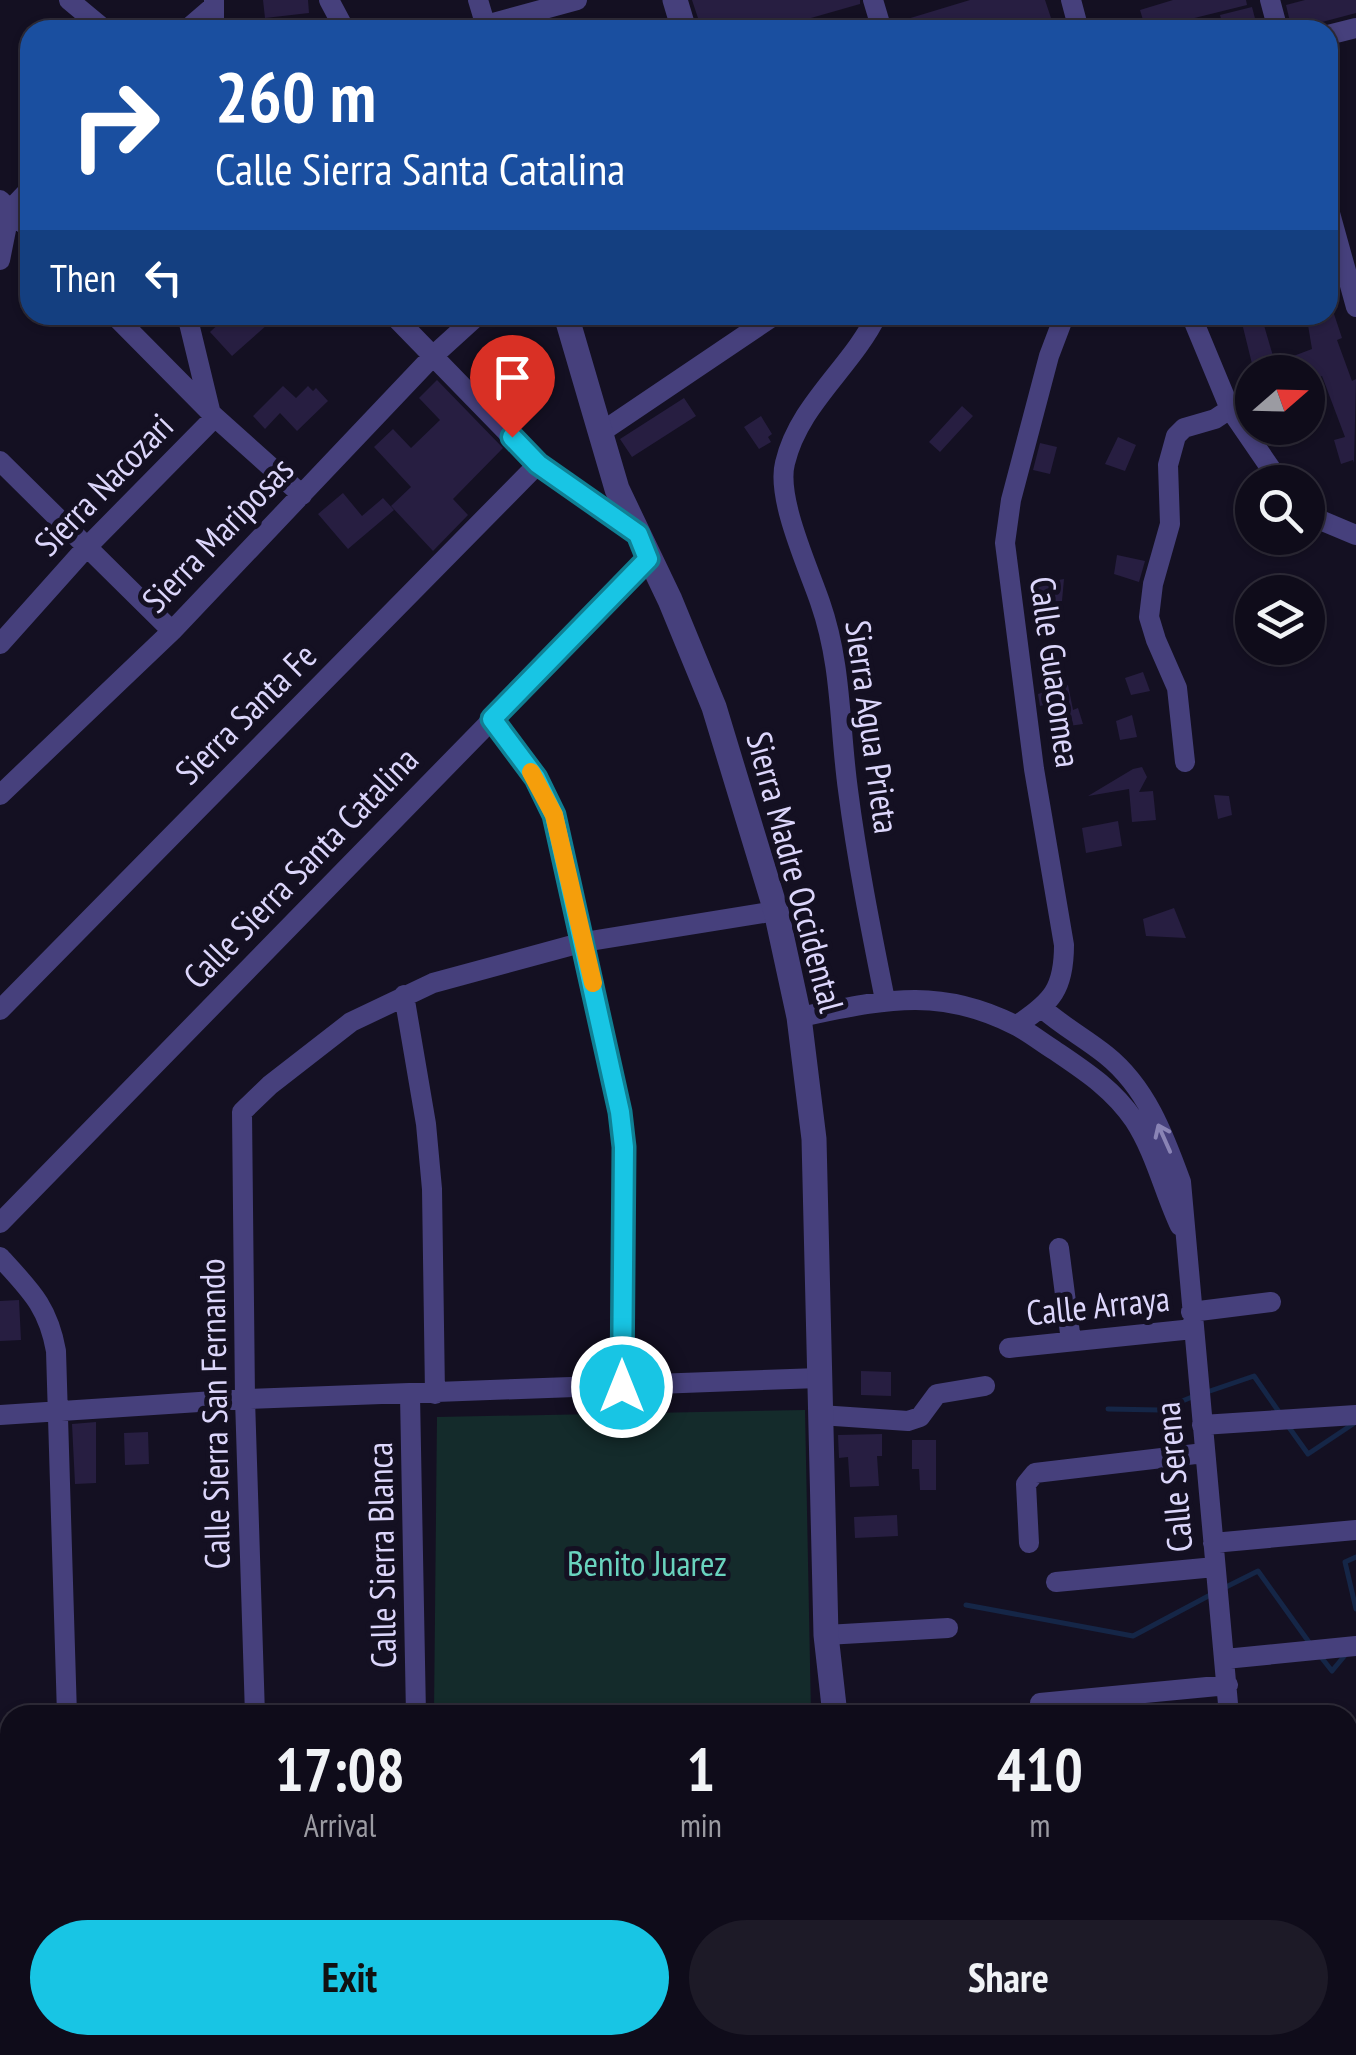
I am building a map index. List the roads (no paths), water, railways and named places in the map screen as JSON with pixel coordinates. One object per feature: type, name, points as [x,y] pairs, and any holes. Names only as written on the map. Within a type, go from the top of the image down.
[{"type":"street","points":[[69,0],[93,20]]},
{"type":"street","points":[[508,20],[577,0]]},
{"type":"street","points":[[0,260],[5,205]]},
{"type":"street","points":[[1338,242],[1356,307]]},
{"type":"street","points":[[124,325],[302,495]]},
{"type":"street","points":[[190,325],[213,414]]},
{"type":"street","points":[[404,325],[538,464],[638,534]]},
{"type":"street","name":"Sierra Mariposas","points":[[0,795],[172,632],[434,355],[467,325]]},
{"type":"street","name":"Sierra Madre Occidental","points":[[569,325],[617,489],[670,600],[714,707],[776,911],[798,1016],[814,1138],[826,1635],[834,1705]]},
{"type":"street","points":[[600,432],[760,325]]},
{"type":"street","name":"Sierra Agua Prieta","points":[[870,325],[806,413],[791,441],[784,467],[789,505],[834,642],[848,789],[885,1000]]},
{"type":"street","name":"Calle Guacomea","points":[[1017,1026],[1042,1008],[1060,986],[1064,969],[1064,946],[1034,769],[1005,543],[1011,500],[1049,356],[1061,325]]},
{"type":"street","points":[[1196,325],[1230,409],[1268,465]]},
{"type":"street","points":[[1185,762],[1177,688],[1150,617],[1154,584],[1170,524],[1168,465],[1176,436],[1184,428],[1214,419],[1230,409]]},
{"type":"street","name":"Sierra Nacozari","points":[[0,644],[213,414]]},
{"type":"street","points":[[0,462],[172,632]]},
{"type":"street","name":"Sierra Santa Fe","points":[[0,1010],[538,464]]},
{"type":"street","points":[[1325,523],[1356,536]]},
{"type":"street","name":"Calle Sierra Santa Catalina","points":[[0,1223],[648,559]]},
{"type":"street","points":[[492,719],[547,797],[615,1084],[624,1147],[622,1387]]},
{"type":"street","points":[[435,1394],[432,1189],[426,1124],[404,995],[433,983],[584,942],[776,911]]},
{"type":"street","name":"Calle Sierra San Fernando","points":[[256,1705],[245,1399],[242,1112],[320,1044],[351,1022],[404,995]]},
{"type":"street","name":"Calle Serena","points":[[798,1016],[885,1000],[937,999],[963,1004],[1017,1026],[1104,1084],[1121,1103],[1137,1124],[1183,1232]]},
{"type":"street","name":"Calle Serena","points":[[1042,1008],[1070,1032],[1103,1052],[1137,1087],[1167,1144],[1181,1182],[1229,1705]]},
{"type":"street","points":[[1058,1248],[1071,1341]]},
{"type":"street","points":[[0,1257],[50,1319],[56,1350],[67,1705]]},
{"type":"street","name":"Calle Arraya","points":[[1009,1348],[1192,1320],[1271,1302]]},
{"type":"street","points":[[0,1415],[245,1399],[819,1378]]},
{"type":"street","points":[[820,1415],[908,1422],[920,1417],[937,1394],[985,1386]]},
{"type":"street","name":"Calle Sierra Blanca","points":[[410,1394],[416,1705]]},
{"type":"street","points":[[1202,1425],[1356,1416]]},
{"type":"street","points":[[1029,1543],[1026,1484],[1036,1473],[1204,1453]]},
{"type":"street","points":[[1213,1543],[1356,1530]]},
{"type":"street","points":[[1056,1582],[1215,1567]]},
{"type":"street","points":[[826,1635],[948,1628]]},
{"type":"street","points":[[1225,1659],[1356,1646]]},
{"type":"street","points":[[1040,1704],[1228,1685]]},
{"type":"waterway","points":[[1207,1392],[1254,1376],[1279,1412]]},
{"type":"waterway","points":[[1108,1409],[1160,1410],[1197,1395]]},
{"type":"waterway","points":[[1288,1426],[1308,1454],[1353,1424]]},
{"type":"waterway","points":[[1356,1557],[1345,1562],[1356,1609]]},
{"type":"waterway","points":[[1224,1588],[1258,1571],[1311,1645]]},
{"type":"waterway","points":[[966,1605],[1133,1636],[1214,1593]]},
{"type":"waterway","points":[[1321,1657],[1332,1671],[1346,1654]]},
{"type":"park label","name":"Benito Juarez","points":[[647,1564]]}]
